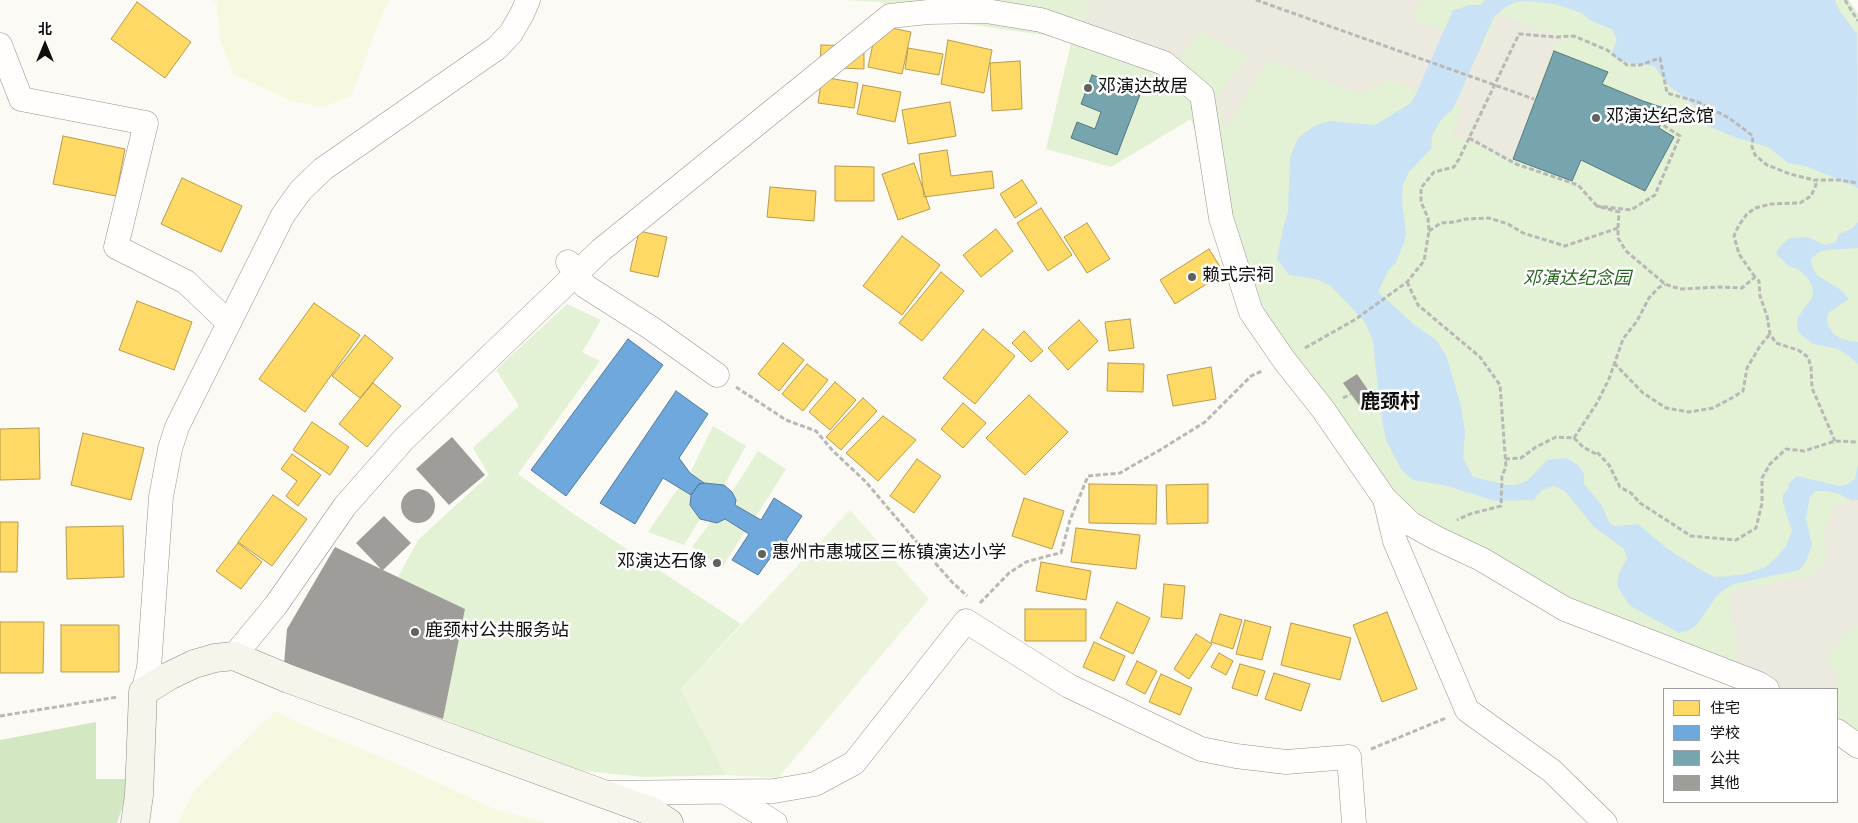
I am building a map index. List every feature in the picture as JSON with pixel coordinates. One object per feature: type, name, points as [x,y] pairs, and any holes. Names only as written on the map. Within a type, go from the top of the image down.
[{"type":"street","points":[[135,823],[139,796],[143,692],[149,668],[161,497],[170,449],[178,426],[283,215],[301,190],[323,169],[496,48],[511,33],[528,0]]},
{"type":"street","points":[[234,656],[276,605],[345,506],[404,439],[600,250],[892,8],[928,12],[986,11],[1041,20],[1164,63],[1202,95],[1221,218],[1251,312],[1284,360],[1322,408],[1385,499],[1411,524],[1436,538],[1482,559],[1565,609],[1765,688]]},
{"type":"street","points":[[0,45],[22,99],[146,123],[116,247],[186,282],[229,323]]},
{"type":"street","points":[[568,262],[585,286],[651,328],[717,375]]},
{"type":"street","points":[[1385,499],[1395,541],[1467,710],[1552,771],[1605,823]]},
{"type":"street","points":[[599,793],[727,793],[774,791],[815,784],[854,763],[972,613],[1068,686],[1201,749],[1236,756],[1286,762],[1349,757],[1354,823]]},
{"type":"street","points":[[143,692],[169,676],[194,664],[215,658],[234,656],[288,679],[653,812],[669,823]]},
{"type":"street","points":[[1838,733],[1858,746]]},
{"type":"street","points":[[727,793],[775,823]]},
{"type":"path","points":[[1256,0],[1534,99]]},
{"type":"path","points":[[1844,0],[1858,21]]},
{"type":"path","points":[[717,375],[786,420],[816,431],[833,451],[866,482],[952,582],[972,613],[1014,569],[1026,562],[1061,553],[1070,520],[1088,476],[1120,473],[1160,450],[1205,422],[1251,376],[1284,360],[1356,319],[1407,282],[1424,261],[1429,231],[1428,218],[1420,202],[1421,188],[1434,172],[1454,167],[1519,34],[1557,38],[1574,36],[1607,50],[1627,64],[1640,65],[1660,58],[1667,93],[1698,102],[1729,118],[1753,136],[1752,147],[1755,155],[1767,165],[1790,174],[1814,180],[1839,180],[1857,183]]},
{"type":"path","points":[[1598,206],[1632,210],[1655,195],[1680,136],[1662,125],[1672,104]]},
{"type":"path","points":[[1469,138],[1516,164],[1578,185],[1598,206],[1619,212],[1618,238],[1626,251],[1665,284],[1682,289],[1742,288],[1755,278]]},
{"type":"path","points":[[1814,180],[1816,185],[1811,196],[1800,203],[1771,204],[1754,208],[1739,225],[1734,236],[1739,254],[1759,281],[1760,296],[1767,316],[1770,334],[1776,343],[1798,350],[1808,357],[1811,367],[1812,388],[1835,441]]},
{"type":"path","points":[[1429,231],[1441,222],[1489,218],[1508,224],[1536,238],[1565,246],[1618,228]]},
{"type":"path","points":[[1407,282],[1418,305],[1480,357],[1500,385],[1506,467],[1502,476],[1501,506],[1470,514],[1456,521],[1436,538]]},
{"type":"path","points":[[1574,438],[1598,403],[1609,379],[1623,339],[1637,321],[1650,298],[1658,288],[1665,284]]},
{"type":"path","points":[[1614,363],[1644,393],[1666,408],[1690,412],[1713,408],[1743,391],[1747,368],[1760,346],[1770,334]]},
{"type":"path","points":[[1505,459],[1521,458],[1536,447],[1556,438],[1574,438],[1583,447],[1596,454],[1597,452],[1609,464],[1620,487],[1631,493],[1640,503],[1691,536],[1736,540],[1756,528],[1762,502],[1762,478],[1770,464],[1786,449],[1804,451],[1835,441],[1856,442]]},
{"type":"path","points":[[0,716],[143,692]]},
{"type":"path","points":[[1349,757],[1467,710]]},
{"type":"green space","points":[[212,0],[390,0],[384,10],[351,96],[323,107],[291,101],[233,74],[219,37],[217,4]]},
{"type":"green space","name":"邓演达纪念园","points":[[847,0],[1849,0],[1858,14],[1858,732],[1838,718],[1838,688],[1780,688],[1713,656],[1587,609],[1406,513],[1251,312],[1191,119],[1111,167],[1046,149],[1072,39],[925,18],[879,2]]},
{"type":"green space","points":[[567,304],[601,320],[582,352],[600,361],[518,474],[575,515],[741,624],[681,689],[726,775],[644,777],[565,769],[443,719],[465,609],[398,577],[418,540],[489,475],[473,448],[519,406],[496,370]]},
{"type":"green space","points":[[713,426],[746,446],[724,485],[704,483],[690,473]]},
{"type":"green space","points":[[758,451],[786,469],[755,518],[735,505],[736,500],[732,492]]},
{"type":"green space","points":[[679,487],[691,495],[690,505],[700,519],[684,545],[648,532]]},
{"type":"green space","points":[[850,510],[929,599],[778,778],[726,775],[681,689]]},
{"type":"green space","points":[[725,519],[745,531],[722,568],[692,547],[711,522],[717,523]]},
{"type":"green space","points":[[275,711],[305,726],[398,764],[494,809],[546,823],[178,823],[193,792]]},
{"type":"green space","points":[[96,722],[96,779],[128,779],[125,799],[117,823],[0,823],[0,740]]},
{"type":"shaded area","points":[[1090,0],[1421,0],[1413,19],[1485,46],[1498,14],[1557,37],[1513,159],[1452,136],[1462,107],[1390,80],[1361,94],[1268,60],[1226,129],[1215,99],[1249,56],[1200,32],[1179,58],[1082,20]]},
{"type":"shaded area","points":[[1851,500],[1858,500],[1858,626],[1846,630],[1834,649],[1825,656],[1838,677],[1836,688],[1780,688],[1737,668],[1735,628],[1729,606],[1734,591],[1746,585],[1765,585],[1810,576],[1826,561],[1824,530],[1834,507]]},
{"type":"water","points":[[1486,0],[1835,0],[1839,10],[1857,34],[1858,188],[1806,166],[1788,163],[1768,147],[1740,139],[1705,125],[1699,110],[1670,87],[1654,66],[1621,61],[1611,55],[1617,40],[1612,29],[1591,21],[1582,13],[1555,4],[1526,1],[1516,2],[1504,8],[1494,17],[1453,109],[1440,121],[1432,136],[1431,149],[1409,172],[1403,184],[1402,201],[1406,233],[1404,243],[1396,262],[1388,271],[1378,292],[1416,326],[1436,340],[1446,355],[1461,406],[1465,432],[1463,458],[1473,477],[1507,485],[1516,485],[1527,481],[1547,460],[1566,458],[1578,465],[1584,474],[1584,484],[1601,504],[1610,524],[1616,526],[1638,524],[1669,550],[1715,577],[1745,574],[1766,567],[1786,546],[1792,531],[1783,503],[1783,495],[1788,489],[1789,483],[1797,476],[1840,486],[1848,484],[1855,479],[1858,464],[1858,500],[1851,500],[1837,493],[1825,491],[1816,491],[1810,496],[1806,518],[1812,546],[1804,565],[1799,570],[1734,584],[1716,597],[1696,626],[1687,631],[1679,633],[1629,605],[1617,586],[1619,573],[1627,559],[1624,549],[1594,527],[1566,492],[1554,486],[1542,490],[1534,500],[1495,501],[1448,486],[1413,480],[1401,469],[1386,440],[1380,408],[1373,341],[1365,322],[1331,286],[1316,279],[1289,275],[1277,259],[1288,212],[1290,158],[1298,138],[1314,126],[1330,121],[1375,125],[1411,103],[1453,10],[1468,5],[1480,5]]},
{"type":"water","points":[[1858,222],[1858,248],[1819,252],[1811,259],[1812,267],[1817,275],[1841,290],[1849,299],[1828,313],[1827,323],[1833,334],[1844,340],[1858,342],[1858,364],[1838,349],[1813,344],[1798,332],[1798,317],[1813,296],[1812,286],[1807,277],[1798,269],[1789,266],[1776,254],[1780,246],[1790,238],[1807,237],[1825,245],[1836,242],[1839,234],[1851,229]]},
{"type":"building: 住宅","points":[[137,2],[191,42],[165,78],[111,39]]},
{"type":"building: 住宅","points":[[877,25],[911,32],[902,74],[868,67]]},
{"type":"building: 住宅","points":[[948,40],[992,50],[984,93],[941,84]]},
{"type":"building: 住宅","points":[[821,45],[864,46],[864,69],[820,67]]},
{"type":"building: 住宅","points":[[908,48],[943,54],[939,75],[905,69]]},
{"type":"building: 住宅","points":[[1020,61],[1022,109],[992,111],[990,63]]},
{"type":"building: 住宅","points":[[822,77],[858,83],[854,108],[818,103]]},
{"type":"building: 住宅","points":[[863,85],[901,92],[895,122],[857,114]]},
{"type":"building: 住宅","points":[[950,102],[956,136],[908,144],[902,110]]},
{"type":"building: 住宅","points":[[63,136],[125,149],[116,196],[53,184]]},
{"type":"building: 住宅","points":[[947,150],[951,176],[992,171],[994,188],[924,197],[919,154]]},
{"type":"building: 住宅","points":[[914,163],[930,209],[898,220],[882,174]]},
{"type":"building: 住宅","points":[[835,166],[874,167],[874,201],[835,201]]},
{"type":"building: 住宅","points":[[182,178],[242,206],[221,252],[161,224]]},
{"type":"building: 住宅","points":[[1022,180],[1037,203],[1015,218],[1000,194]]},
{"type":"building: 住宅","points":[[770,187],[816,191],[814,221],[767,217]]},
{"type":"building: 住宅","points":[[1041,208],[1072,255],[1048,271],[1017,223]]},
{"type":"building: 住宅","points":[[1087,223],[1110,259],[1087,273],[1064,237]]},
{"type":"building: 住宅","points":[[996,229],[1013,251],[981,277],[963,255]]},
{"type":"building: 住宅","points":[[639,231],[667,237],[658,277],[630,271]]},
{"type":"building: 住宅","points":[[902,236],[940,265],[902,315],[863,286]]},
{"type":"building: 住宅","name":"赖式宗祠","points":[[1209,249],[1224,273],[1175,304],[1160,280]]},
{"type":"building: 住宅","points":[[941,272],[964,291],[922,341],[899,323]]},
{"type":"building: 住宅","points":[[137,301],[192,322],[174,370],[119,350]]},
{"type":"building: 住宅","points":[[314,303],[360,335],[305,412],[259,379]]},
{"type":"building: 住宅","points":[[1130,319],[1134,348],[1109,351],[1105,322]]},
{"type":"building: 住宅","points":[[1079,320],[1098,341],[1068,370],[1048,348]]},
{"type":"building: 住宅","points":[[983,329],[1015,356],[975,404],[943,378]]},
{"type":"building: 住宅","points":[[1024,331],[1043,351],[1031,362],[1012,343]]},
{"type":"building: 住宅","points":[[365,335],[393,358],[360,398],[332,376]]},
{"type":"building: 住宅","points":[[783,343],[804,360],[779,391],[758,374]]},
{"type":"building: 住宅","points":[[1108,363],[1144,364],[1143,392],[1107,391]]},
{"type":"building: 住宅","points":[[807,364],[828,380],[803,411],[782,394]]},
{"type":"building: 住宅","points":[[1211,367],[1216,399],[1173,406],[1167,375]]},
{"type":"building: 住宅","points":[[835,382],[856,400],[830,430],[809,412]]},
{"type":"building: 住宅","points":[[373,383],[401,406],[367,447],[339,424]]},
{"type":"building: 住宅","points":[[1029,395],[1068,432],[1025,475],[986,438]]},
{"type":"building: 住宅","points":[[863,398],[877,411],[841,450],[826,437]]},
{"type":"building: 住宅","points":[[963,403],[986,423],[963,448],[941,429]]},
{"type":"building: 住宅","points":[[883,416],[916,440],[878,481],[846,453]]},
{"type":"building: 住宅","points":[[312,422],[349,447],[330,475],[293,450]]},
{"type":"building: 住宅","points":[[39,428],[40,479],[0,480],[0,429]]},
{"type":"building: 住宅","points":[[83,433],[144,448],[131,500],[71,485]]},
{"type":"building: 住宅","points":[[292,454],[321,475],[298,506],[286,496],[297,481],[281,469]]},
{"type":"building: 住宅","points":[[917,459],[941,476],[914,513],[890,496]]},
{"type":"building: 住宅","points":[[1089,484],[1157,485],[1156,524],[1089,523]]},
{"type":"building: 住宅","points":[[1208,484],[1208,523],[1167,524],[1166,485]]},
{"type":"building: 住宅","points":[[273,495],[307,519],[272,566],[238,542]]},
{"type":"building: 住宅","points":[[1024,498],[1064,511],[1052,549],[1012,536]]},
{"type":"building: 住宅","points":[[0,522],[18,522],[17,572],[0,572]]},
{"type":"building: 住宅","points":[[123,526],[124,577],[67,579],[66,527]]},
{"type":"building: 住宅","points":[[1076,528],[1140,535],[1136,569],[1071,562]]},
{"type":"building: 住宅","points":[[238,543],[262,562],[241,589],[216,571]]},
{"type":"building: 住宅","points":[[1041,562],[1091,571],[1086,600],[1036,591]]},
{"type":"building: 住宅","points":[[1164,584],[1185,586],[1182,619],[1161,617]]},
{"type":"building: 住宅","points":[[1117,602],[1150,618],[1133,654],[1100,638]]},
{"type":"building: 住宅","points":[[1025,609],[1086,609],[1086,641],[1025,641]]},
{"type":"building: 住宅","points":[[1387,612],[1417,689],[1382,702],[1353,625]]},
{"type":"building: 住宅","points":[[1220,614],[1242,620],[1233,649],[1211,642]]},
{"type":"building: 住宅","points":[[1245,620],[1271,627],[1262,660],[1236,654]]},
{"type":"building: 住宅","points":[[0,622],[44,622],[43,673],[0,673]]},
{"type":"building: 住宅","points":[[1291,623],[1351,638],[1340,680],[1281,665]]},
{"type":"building: 住宅","points":[[61,625],[119,625],[119,672],[61,672]]},
{"type":"building: 住宅","points":[[1196,634],[1212,644],[1189,679],[1174,669]]},
{"type":"building: 住宅","points":[[1094,642],[1125,656],[1114,681],[1083,667]]},
{"type":"building: 住宅","points":[[1219,653],[1233,661],[1226,675],[1211,667]]},
{"type":"building: 住宅","points":[[1137,661],[1157,671],[1145,694],[1126,684]]},
{"type":"building: 住宅","points":[[1240,664],[1265,671],[1257,696],[1232,688]]},
{"type":"building: 住宅","points":[[1274,673],[1310,684],[1301,711],[1265,699]]},
{"type":"building: 住宅","points":[[1161,674],[1192,688],[1180,715],[1149,702]]},
{"type":"building: 学校","points":[[628,339],[663,365],[566,496],[531,470]]},
{"type":"building: 学校","points":[[676,391],[708,414],[679,458],[690,473],[704,483],[699,484],[691,495],[663,478],[635,524],[600,503]]},
{"type":"building: 学校","points":[[699,484],[724,485],[732,492],[736,500],[735,505],[761,520],[774,498],[802,516],[786,540],[789,543],[779,556],[773,554],[758,575],[732,560],[749,534],[725,519],[717,523],[700,519],[690,505],[691,495]]},
{"type":"building: 公共","name":"邓演达纪念馆","points":[[1554,51],[1608,72],[1602,84],[1667,109],[1659,128],[1674,137],[1645,191],[1581,160],[1572,181],[1513,159]]},
{"type":"building: 公共","points":[[1092,75],[1141,92],[1117,155],[1071,138],[1077,122],[1095,129],[1101,112],[1081,104]]},
{"type":"building: 公共","name":"鹿颈村公共服务站","points":[[388,605],[450,618],[441,658],[380,646]]},
{"type":"building: 其他","points":[[1357,374],[1377,403],[1364,412],[1343,383]]},
{"type":"building: 其他","points":[[452,437],[485,475],[449,505],[416,469]]},
{"type":"building: 其他","points":[[418,489],[425,490],[430,494],[434,499],[434,513],[430,518],[425,522],[418,523],[411,522],[406,518],[402,513],[401,506],[402,499],[406,494],[411,490]]},
{"type":"building: 其他","points":[[384,516],[411,543],[383,570],[465,609],[443,719],[284,664],[287,629],[335,547],[381,569],[356,543]]},
{"type":"place","name":"邓演达故居","points":[[1088,88]]},
{"type":"place","name":"邓演达纪念馆","points":[[1596,118]]},
{"type":"place","name":"赖式宗祠","points":[[1192,277]]},
{"type":"place","name":"惠州市惠城区三栋镇演达小学","points":[[762,554]]},
{"type":"place","name":"邓演达石像","points":[[717,563]]},
{"type":"place","name":"鹿颈村公共服务站","points":[[415,632]]},
{"type":"district","name":"鹿颈村","points":[[1390,404]]}]
